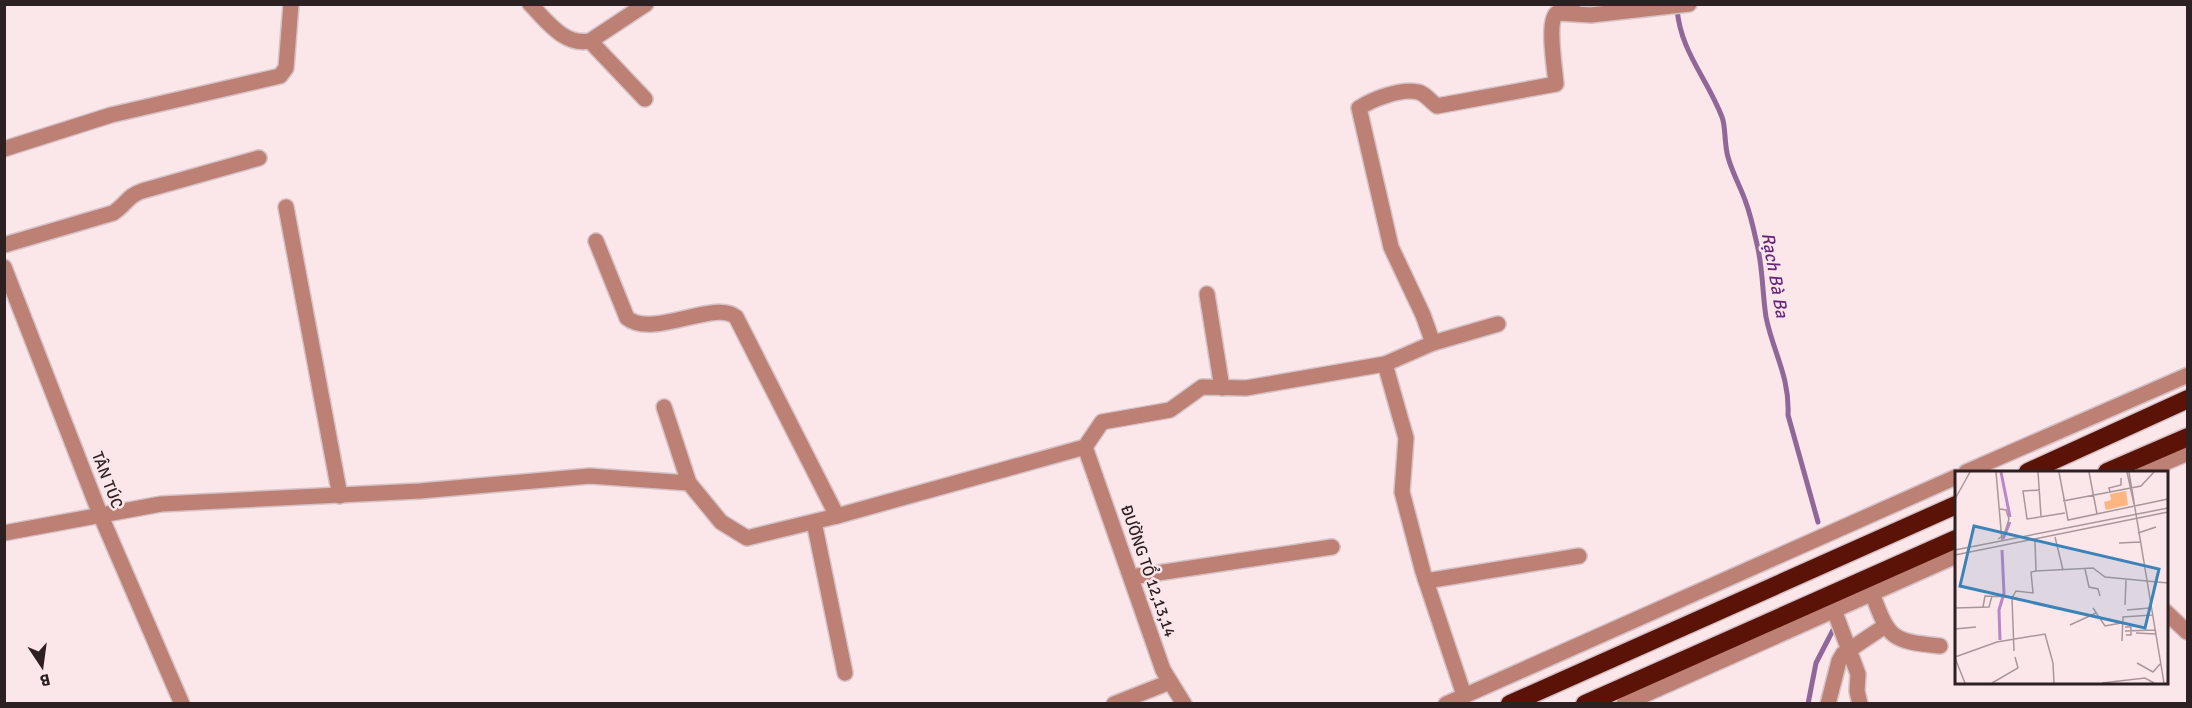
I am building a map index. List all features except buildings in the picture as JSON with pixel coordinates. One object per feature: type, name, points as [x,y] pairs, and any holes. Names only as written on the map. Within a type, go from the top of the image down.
[{"type":"highway","points":[[2030,471],[2187,399]]},
{"type":"highway","points":[[2109,471],[2187,437]]},
{"type":"highway","points":[[1510,704],[1955,505]]},
{"type":"highway","points":[[1585,704],[1955,539]]},
{"type":"street","points":[[4,148],[111,115],[280,76],[286,68],[291,4]]},
{"type":"street","points":[[530,4],[561,35],[573,41],[591,41],[646,4]]},
{"type":"street","points":[[1433,343],[1423,315],[1391,247],[1359,108],[1393,94],[1418,91],[1437,106],[1556,84],[1553,20],[1557,13],[1573,4]]},
{"type":"street","points":[[1557,13],[1591,15],[1688,5]]},
{"type":"street","points":[[591,41],[645,99]]},
{"type":"street","points":[[4,245],[113,213],[122,208],[132,195],[142,191],[259,158]]},
{"type":"street","points":[[286,207],[340,496]]},
{"type":"street","points":[[596,241],[627,318],[631,321],[649,325],[718,312],[732,313],[736,317],[837,516]]},
{"type":"street","name":"TÂN TÚC","points":[[4,267],[100,514],[182,704]]},
{"type":"street","points":[[1207,294],[1222,388]]},
{"type":"street","points":[[664,407],[689,483],[722,522],[747,538],[837,516],[1085,447],[1102,422],[1170,410],[1202,387],[1246,388],[1385,363],[1433,343],[1498,324]]},
{"type":"street","points":[[1385,363],[1406,438],[1402,492],[1426,581],[1464,695]]},
{"type":"street","points":[[1968,471],[2187,375]]},
{"type":"street","name":"ĐƯỜNG TỔ 12,13,14","points":[[1085,447],[1163,670],[1184,704]]},
{"type":"street","points":[[2145,471],[2187,453]]},
{"type":"street","points":[[4,533],[161,504],[420,491],[590,476],[689,483]]},
{"type":"street","points":[[1446,704],[1955,477]]},
{"type":"street","points":[[814,522],[845,673]]},
{"type":"street","points":[[1131,577],[1332,547]]},
{"type":"street","points":[[1426,581],[1579,556]]},
{"type":"street","points":[[1624,704],[1955,556]]},
{"type":"street","points":[[1872,593],[1891,635],[1909,642],[1940,646]]},
{"type":"street","points":[[1834,610],[1858,674],[1857,691],[1860,704]]},
{"type":"street","points":[[2168,614],[2187,632]]},
{"type":"street","points":[[1828,704],[1839,661],[1843,654],[1885,626]]},
{"type":"street","points":[[1114,704],[1170,682]]},
{"type":"waterway","name":"Rạch Bà Ba","points":[[1677,8],[1683,38],[1722,117],[1728,157],[1751,220],[1760,259],[1766,317],[1784,377],[1788,415],[1818,522]]},
{"type":"waterway","name":"Rạch Bà Ba","points":[[1808,704],[1816,663],[1833,630]]}]
